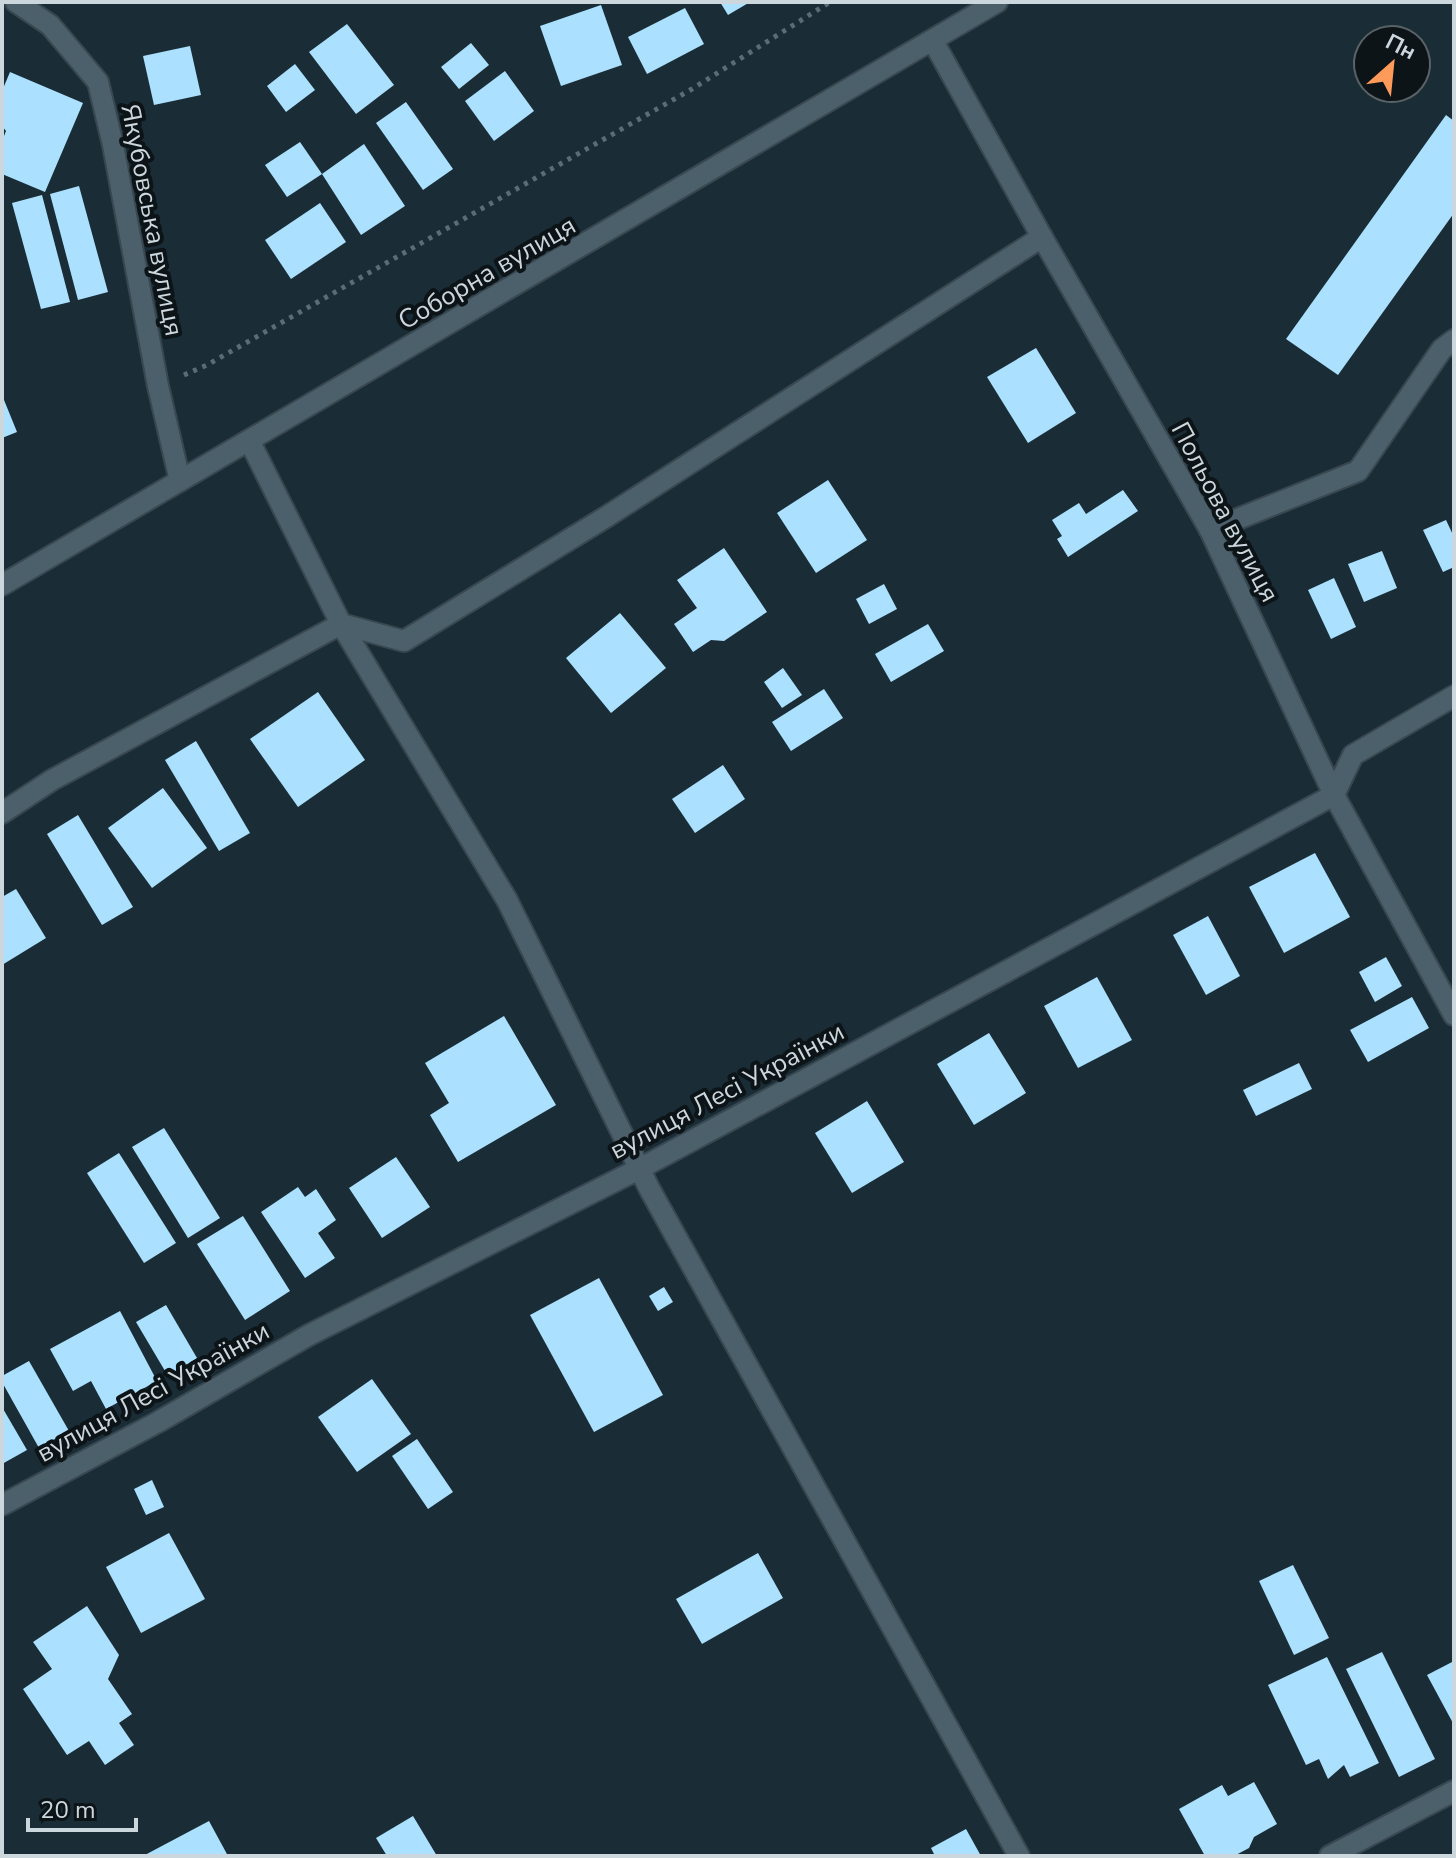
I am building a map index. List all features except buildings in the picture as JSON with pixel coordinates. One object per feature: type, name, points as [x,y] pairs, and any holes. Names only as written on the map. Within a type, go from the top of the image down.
[{"type":"street","name":"Якубовська вулиця","points":[[16,2],[50,25],[98,82],[113,145],[158,386],[180,481]]},
{"type":"street","name":"Соборна вулиця","points":[[2,585],[997,2]]},
{"type":"street","name":"Польова вулиця","points":[[933,41],[1210,530],[1334,795],[1454,1015]]},
{"type":"street","points":[[2,813],[52,780],[341,624],[404,641],[606,517],[1042,237]]},
{"type":"street","points":[[1210,530],[1358,471],[1442,349],[1454,340]]},
{"type":"street","points":[[250,442],[341,624],[507,900],[639,1169],[1019,1856]]},
{"type":"street","points":[[1334,795],[1353,755],[1454,696]]},
{"type":"street","name":"вулиця Лесі Українки","points":[[2,1505],[158,1422],[309,1335],[639,1169],[1334,795]]},
{"type":"street","points":[[1330,1856],[1454,1791]]},
{"type":"path","points":[[158,386],[207,365],[692,89],[830,2]]}]
